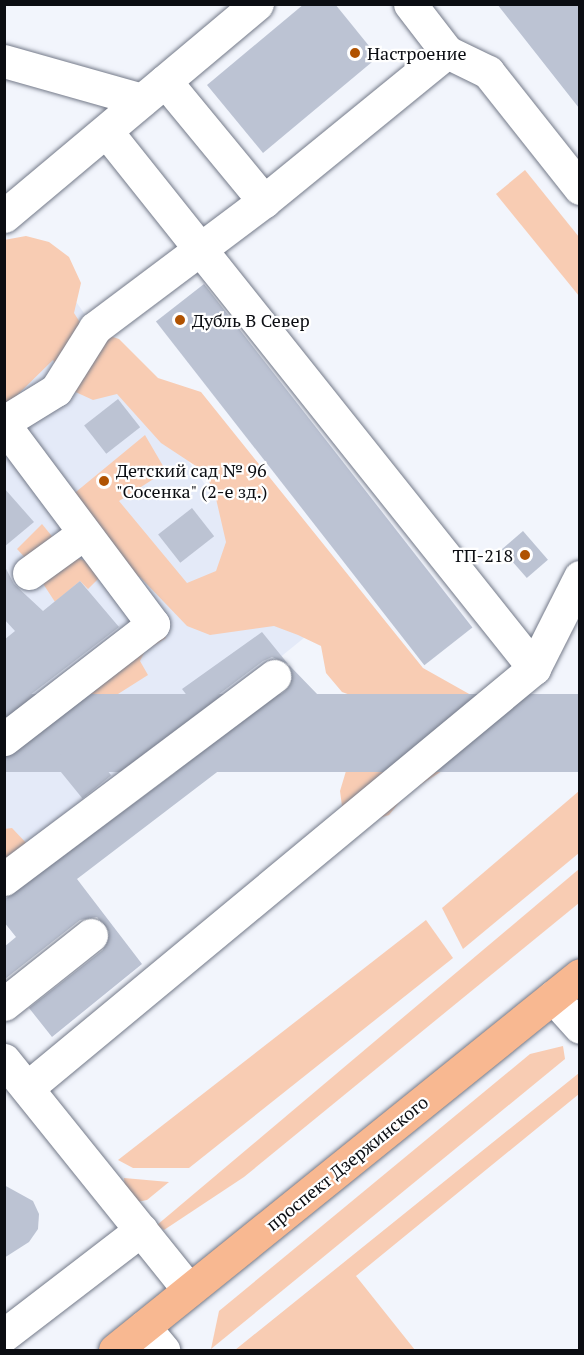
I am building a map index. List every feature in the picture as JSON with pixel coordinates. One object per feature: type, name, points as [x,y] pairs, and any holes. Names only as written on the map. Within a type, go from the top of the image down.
[{"type":"main road","name":"проспект Дзержинского","points":[[115,1350],[153,1339],[189,1290],[579,975]]},
{"type":"lane","points":[[4,216],[257,4]]},
{"type":"lane","points":[[410,4],[447,52],[488,72],[579,188]]},
{"type":"lane","points":[[4,739],[153,624],[4,424],[56,390],[95,328],[201,245],[264,201],[447,52]]},
{"type":"lane","points":[[4,61],[154,91],[264,201]]},
{"type":"lane","points":[[106,131],[201,245],[534,668]]},
{"type":"lane","points":[[29,573],[84,533]]},
{"type":"lane","points":[[27,1088],[534,668],[571,623],[579,577]]},
{"type":"lane","points":[[4,879],[274,676]]},
{"type":"lane","points":[[4,1004],[91,935]]},
{"type":"lane","points":[[553,997],[579,1027]]},
{"type":"lane","points":[[4,1060],[189,1290]]},
{"type":"lane","points":[[4,1335],[141,1230]]},
{"type":"shaded area","points":[[525,170],[579,237],[579,296],[496,194]]},
{"type":"shaded area","points":[[26,236],[49,242],[69,257],[81,283],[74,313],[83,327],[119,339],[158,378],[201,392],[423,668],[471,695],[485,734],[531,701],[467,755],[406,794],[389,815],[364,823],[342,806],[340,791],[349,761],[403,714],[342,692],[326,673],[321,646],[298,635],[274,626],[210,635],[187,626],[140,577],[126,570],[92,524],[94,517],[89,520],[71,496],[145,435],[166,471],[119,501],[187,583],[216,571],[226,542],[214,490],[202,470],[161,443],[117,394],[93,400],[69,389],[53,360],[5,407],[4,240]]},
{"type":"shaded area","name":"Детский сад № 96 \"Сосенка\" (2-е зд.)","points":[[43,255],[310,633],[199,723],[5,866],[5,287]]},
{"type":"shaded area","points":[[42,524],[55,540],[29,562],[17,549]]},
{"type":"shaded area","points":[[71,556],[95,564],[103,574],[88,589],[80,581],[55,602],[40,579]]},
{"type":"shaded area","points":[[161,629],[166,638],[145,651],[140,661],[148,675],[118,694],[139,721],[127,729],[105,702],[97,706],[84,689]]},
{"type":"shaded area","points":[[77,696],[87,707],[65,719],[72,725],[71,740],[44,758],[26,736]]},
{"type":"shaded area","points":[[579,791],[579,853],[463,949],[442,908]]},
{"type":"shaded area","points":[[12,828],[28,845],[4,871],[4,829]]},
{"type":"shaded area","points":[[579,869],[579,903],[244,1177],[164,1230],[157,1225]]},
{"type":"shaded area","points":[[426,920],[453,958],[189,1168],[133,1168],[118,1160]]},
{"type":"shaded area","points":[[563,1046],[565,1059],[211,1349],[219,1311],[530,1054]]},
{"type":"shaded area","points":[[579,1073],[579,1094],[356,1276],[415,1350],[235,1350]]},
{"type":"shaded area","points":[[124,1178],[169,1182],[147,1200],[132,1203],[126,1200]]},
{"type":"building","points":[[304,4],[335,4],[378,57],[263,153],[207,85]]},
{"type":"building","points":[[497,4],[579,4],[579,108],[516,28]]},
{"type":"building","points":[[204,284],[472,628],[424,665],[156,322]]},
{"type":"building","points":[[118,399],[140,427],[106,454],[84,425]]},
{"type":"building","points":[[4,488],[34,522],[4,547]]},
{"type":"building","points":[[192,508],[214,536],[180,563],[158,534]]},
{"type":"building","name":"ТП-218","points":[[523,531],[548,560],[527,578],[502,549]]},
{"type":"building","points":[[4,565],[14,584],[43,611],[80,581],[119,627],[4,715],[4,640],[15,631],[4,619]]},
{"type":"building","points":[[262,632],[288,664],[272,657],[263,661],[198,710],[182,689]]},
{"type":"building","points":[[289,665],[318,695],[77,879],[142,964],[52,1037],[29,1008],[103,950],[109,932],[97,917],[80,920],[5,979],[4,947],[16,937],[4,922],[4,900],[285,691],[291,683]]},
{"type":"building","points":[[4,694],[579,694],[579,772],[4,772]]},
{"type":"building","points":[[81,738],[111,775],[82,799],[52,761]]},
{"type":"building","points":[[4,1185],[33,1201],[39,1214],[38,1229],[29,1242],[4,1258]]},
{"type":"place","name":"Настроение","points":[[355,53]]},
{"type":"place","name":"Дубль В Север","points":[[180,320]]},
{"type":"place","name":"Детский сад № 96 \"Сосенка\" (2-е зд.)","points":[[104,481]]},
{"type":"place","name":"ТП-218","points":[[525,555]]}]
